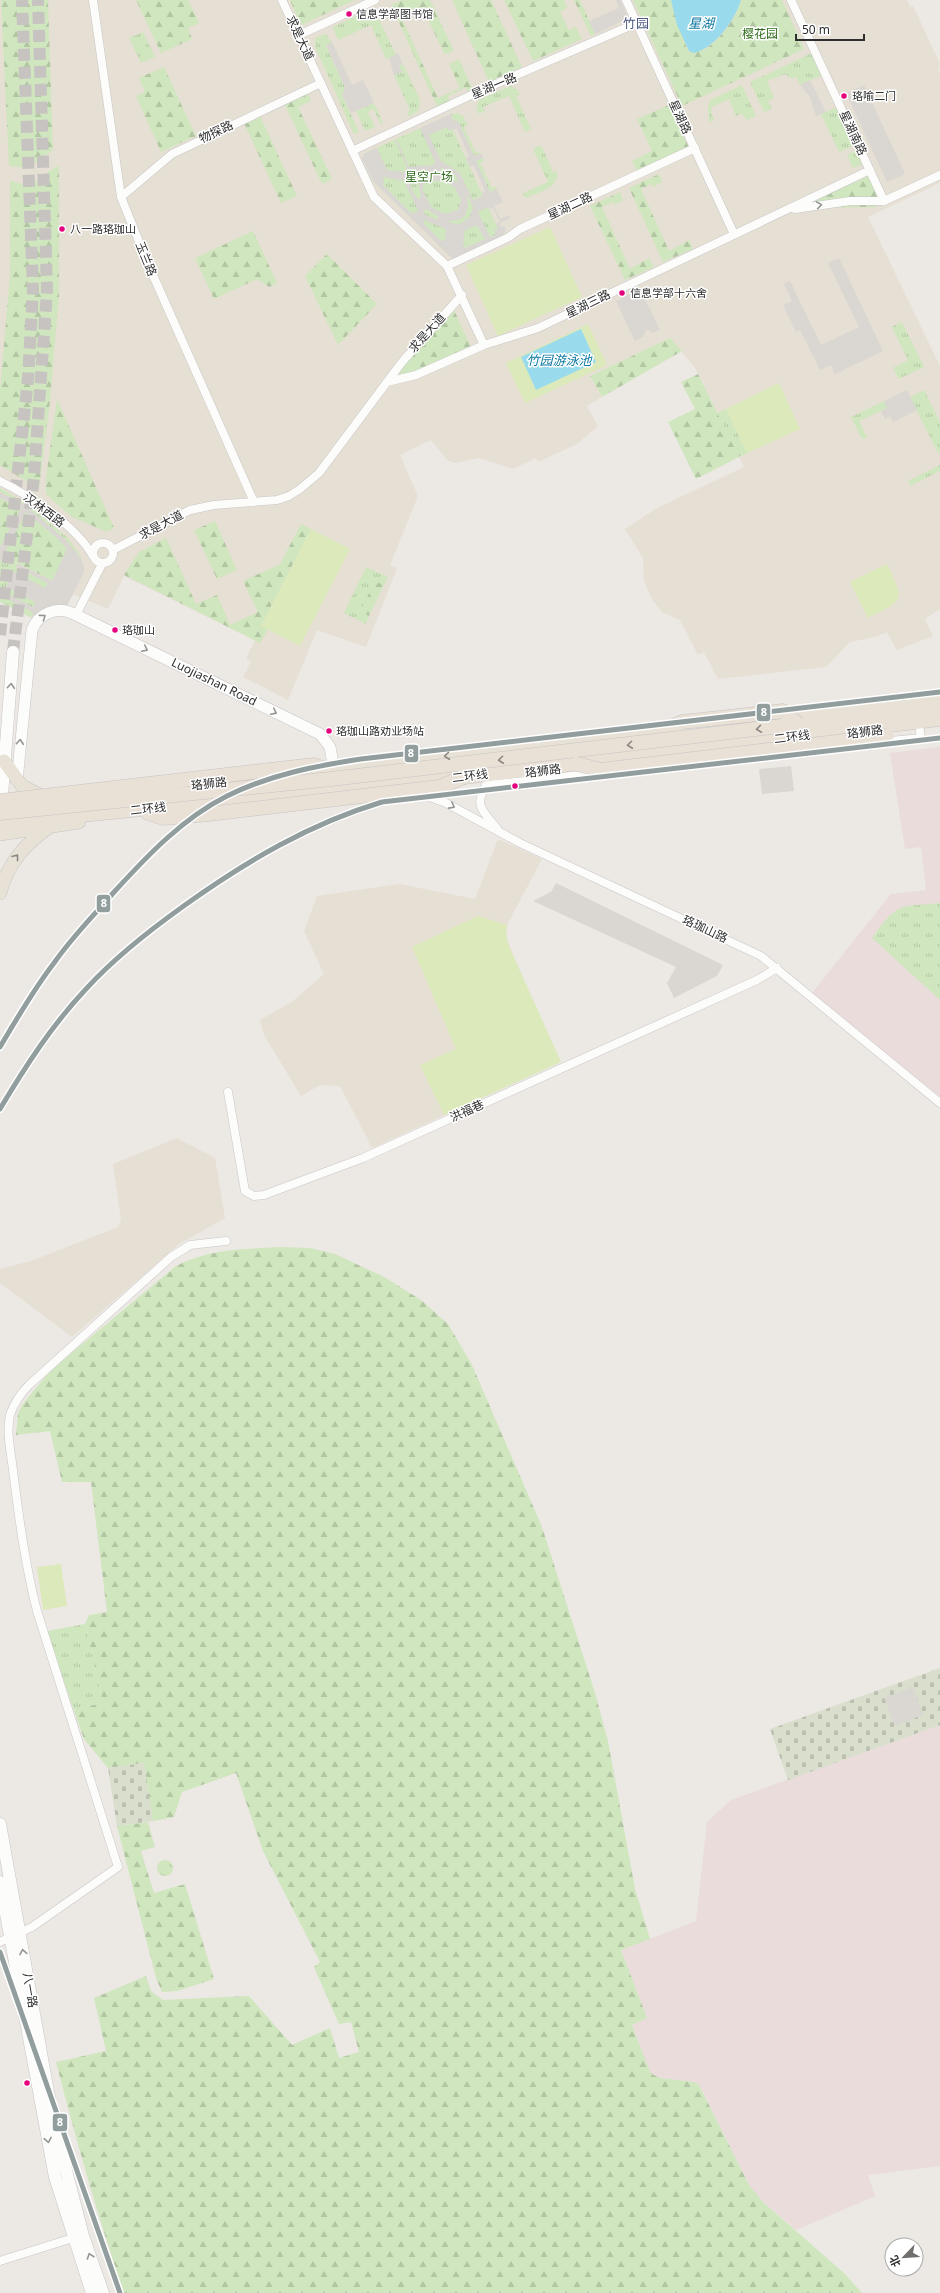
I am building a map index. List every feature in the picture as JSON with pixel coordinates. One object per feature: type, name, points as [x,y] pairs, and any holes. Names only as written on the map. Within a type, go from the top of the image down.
[{"type":"highway","name":"二环线","points":[[0,806],[331,779],[940,708]]},
{"type":"highway","points":[[667,729],[682,722],[783,711],[798,724]]},
{"type":"highway","name":"二环线","points":[[0,826],[61,817],[577,764],[940,719]]},
{"type":"highway","points":[[577,764],[601,770],[887,736],[919,725]]},
{"type":"highway","points":[[0,806],[314,765],[332,771]]},
{"type":"highway","points":[[148,813],[163,818],[209,814],[439,787],[464,776]]},
{"type":"main road","points":[[0,822],[0,806],[14,652]]},
{"type":"main road","name":"珞狮路","points":[[0,806],[49,799],[332,771],[667,729],[940,698]]},
{"type":"main road","name":"珞狮路","points":[[0,834],[52,825],[148,813],[402,787],[489,781],[940,723]]},
{"type":"main road","points":[[4,761],[17,781],[29,791],[49,799]]},
{"type":"main road","points":[[0,893],[12,862],[34,838],[52,825]]},
{"type":"main road","name":"八一路","points":[[0,1824],[10,1938],[63,2164],[83,2236],[103,2293]]},
{"type":"main road","name":"八一路","points":[[0,1882],[53,2164],[73,2238],[92,2293]]},
{"type":"street","name":"玉兰路","points":[[93,0],[122,197],[148,264],[254,502]]},
{"type":"street","name":"求是大道","points":[[113,550],[190,510],[214,505],[254,502],[289,496],[315,477],[387,382],[462,295],[447,266],[374,197],[282,0]]},
{"type":"street","points":[[299,35],[375,0]]},
{"type":"street","name":"星湖路","points":[[626,0],[734,234]]},
{"type":"street","name":"星湖南路","points":[[791,0],[884,201]]},
{"type":"street","name":"星湖一路","points":[[352,150],[484,89],[636,23]]},
{"type":"street","name":"物探路","points":[[122,197],[172,154],[321,83]]},
{"type":"street","name":"星湖二路","points":[[447,266],[509,237],[520,229],[695,148]]},
{"type":"street","name":"星湖三路","points":[[387,382],[416,375],[484,345],[538,328],[870,170]]},
{"type":"street","points":[[780,212],[832,202],[884,201],[940,175]]},
{"type":"street","points":[[462,295],[484,345]]},
{"type":"street","name":"汉林西路","points":[[0,481],[36,501],[85,542]]},
{"type":"street","points":[[85,542],[96,546]]},
{"type":"street","points":[[85,542],[98,561]]},
{"type":"street","points":[[96,546],[101,543],[107,543],[113,550],[112,559],[98,561]]},
{"type":"street","points":[[17,781],[32,630],[37,620],[46,613],[61,610],[74,614],[98,561],[96,546]]},
{"type":"street","name":"Luojiashan Road","points":[[74,614],[320,734],[330,747],[332,771]]},
{"type":"street","name":"珞珈山路","points":[[489,781],[480,796],[479,804],[500,833],[752,951],[777,968],[940,1103]]},
{"type":"street","points":[[402,787],[446,803],[500,833]]},
{"type":"street","name":"洪福巷","points":[[228,1092],[245,1191],[254,1196],[264,1195],[290,1187],[369,1155],[757,980],[777,968]]},
{"type":"street","points":[[10,1938],[118,1867],[37,1611],[27,1573],[21,1542],[10,1446],[10,1416],[19,1396],[29,1385],[171,1257],[190,1245],[226,1241]]},
{"type":"street","points":[[0,2262],[73,2238]]},
{"type":"shaded area","points":[[0,0],[907,0],[910,7],[913,6],[940,64],[938,69],[940,74],[940,183],[868,217],[940,366],[940,609],[925,619],[933,636],[897,650],[887,632],[875,637],[850,642],[826,667],[718,679],[704,652],[698,655],[680,620],[662,612],[652,599],[644,581],[643,558],[625,529],[657,508],[744,467],[695,368],[670,338],[590,376],[602,397],[587,406],[598,426],[577,444],[538,462],[536,458],[513,469],[479,458],[454,463],[447,460],[431,440],[400,455],[418,496],[390,565],[397,568],[366,647],[317,630],[288,700],[243,677],[251,662],[246,659],[255,640],[124,576],[108,609],[73,594],[67,606],[41,611],[32,618],[0,602]]},
{"type":"shaded area","points":[[616,0],[620,0],[628,18],[595,34],[589,21],[619,8]]},
{"type":"shaded area","points":[[332,42],[352,85],[363,80],[374,103],[351,113],[342,95],[345,88],[326,45]]},
{"type":"shaded area","points":[[398,53],[403,64],[399,66],[402,72],[394,75],[389,58]]},
{"type":"shaded area","points":[[810,80],[826,112],[816,116],[810,97],[800,85]]},
{"type":"shaded area","points":[[864,85],[905,174],[887,182],[846,93]]},
{"type":"shaded area","points":[[451,114],[453,121],[458,121],[474,156],[481,153],[483,158],[476,161],[490,192],[497,189],[503,202],[494,206],[500,219],[509,215],[510,218],[500,223],[501,227],[505,226],[505,232],[503,235],[453,259],[373,181],[362,158],[364,154],[377,148],[387,170],[405,172],[407,167],[395,140],[396,139],[409,167],[434,165],[435,162],[420,128]],"holes":[[[447,127],[448,130],[457,129],[469,156],[466,158],[470,167],[474,166],[485,191],[482,193],[483,196],[473,200],[460,173],[441,161],[429,135]],[[442,168],[456,175],[458,183],[441,174],[440,170]],[[421,172],[435,175],[418,181],[421,197],[418,199],[412,191],[410,182],[412,175]],[[384,177],[404,181],[417,208],[417,212],[411,213],[383,185]],[[430,180],[447,182],[455,188],[461,200],[458,210],[445,214],[432,208],[423,191],[423,185]],[[467,194],[473,206],[470,217],[460,224],[450,223],[449,221],[459,220],[465,216],[468,206]],[[488,207],[489,209],[493,208],[500,222],[496,224],[498,229],[494,231],[496,234],[490,237],[478,212]],[[426,209],[439,218],[435,219],[423,212]],[[424,220],[446,229],[445,240],[441,241],[423,223]],[[477,225],[485,239],[465,248],[463,244],[465,230]]]},
{"type":"shaded area","points":[[839,258],[883,351],[835,374],[831,365],[820,370],[800,330],[796,332],[783,305],[792,301],[784,284],[790,281],[821,345],[859,327],[828,263]]},
{"type":"shaded area","points":[[640,289],[660,330],[653,333],[646,330],[643,337],[635,341],[616,301]]},
{"type":"shaded area","points":[[907,390],[917,410],[893,422],[890,416],[885,419],[881,411],[887,408],[884,401]]},
{"type":"shaded area","points":[[0,492],[23,504],[24,502],[29,506],[28,508],[66,540],[81,559],[84,566],[84,572],[67,606],[41,611],[34,616],[31,611],[2,596],[4,592],[33,607],[35,602],[6,587],[14,572],[45,588],[48,583],[16,567],[18,564],[52,581],[67,549],[58,539],[26,512],[0,562],[0,547],[21,508],[0,498]]},
{"type":"shaded area","points":[[940,747],[940,1097],[812,993],[891,894],[926,890],[921,847],[905,849],[890,753]]},
{"type":"shaded area","points":[[791,766],[794,791],[762,794],[759,769]]},
{"type":"shaded area","points":[[498,839],[542,859],[507,925],[506,936],[519,971],[561,1062],[372,1148],[340,1086],[320,1085],[301,1096],[264,1035],[260,1020],[293,1001],[324,974],[304,931],[317,896],[399,884],[475,899]]},
{"type":"shaded area","points":[[556,883],[723,965],[717,976],[674,998],[667,983],[676,967],[533,901],[551,892]]},
{"type":"shaded area","points":[[177,1138],[215,1158],[225,1218],[179,1244],[72,1337],[0,1283],[0,1269],[31,1261],[118,1227],[121,1220],[113,1164]]},
{"type":"shaded area","points":[[913,1687],[923,1715],[895,1726],[884,1698]]},
{"type":"shaded area","points":[[940,1725],[940,2166],[868,2175],[875,2196],[796,2230],[763,2202],[749,2185],[702,2090],[694,2082],[660,2078],[650,2072],[632,2025],[647,2018],[621,1950],[696,1921],[707,1822],[731,1800]]},
{"type":"green space","points":[[1,0],[48,0],[53,150],[27,168],[9,166]]},
{"type":"green space","points":[[136,0],[188,0],[199,23],[188,28],[192,39],[161,53]]},
{"type":"green space","points":[[290,0],[355,0],[301,25]]},
{"type":"green space","points":[[402,0],[430,0],[454,51],[445,55],[422,7],[401,17],[438,98],[460,88],[449,64],[459,59],[473,90],[468,92],[466,87],[448,96],[450,101],[437,106],[391,5]]},
{"type":"green space","points":[[452,0],[491,0],[522,67],[489,82]]},
{"type":"green space","points":[[504,0],[564,0],[567,8],[560,12],[569,30],[576,27],[582,39],[533,61]]},
{"type":"green space","points":[[574,0],[580,0],[595,34],[591,36]]},
{"type":"green space","name":"樱花园","points":[[633,0],[671,0],[687,49],[690,52],[704,49],[717,40],[732,20],[741,0],[782,0],[804,49],[682,106]]},
{"type":"green space","points":[[367,11],[372,11],[377,15],[396,55],[386,59],[371,25],[338,40],[333,27]]},
{"type":"green space","points":[[143,32],[155,57],[141,63],[129,38]]},
{"type":"green space","points":[[325,34],[332,42],[326,46],[346,89],[342,95],[359,132],[354,134],[315,47],[315,38]]},
{"type":"green space","points":[[812,53],[822,75],[800,85],[796,77],[792,79],[785,74],[767,81],[774,98],[768,101],[772,109],[764,112],[750,82]]},
{"type":"green space","points":[[403,64],[420,100],[419,110],[409,117],[407,112],[410,110],[394,75],[401,72],[399,66]]},
{"type":"green space","points":[[164,67],[196,136],[161,152],[136,96],[145,92],[139,78]]},
{"type":"green space","points":[[742,85],[756,116],[746,120],[742,113],[736,116],[729,99],[712,107],[711,112],[714,120],[709,122],[708,108],[710,100]]},
{"type":"green space","points":[[510,86],[515,88],[520,94],[516,96],[531,129],[525,132],[509,96],[483,107],[485,111],[479,114],[476,107],[479,100]]},
{"type":"green space","points":[[308,94],[311,101],[298,107],[332,179],[322,184],[285,105]]},
{"type":"green space","points":[[374,103],[383,123],[381,124],[373,109],[368,112],[375,127],[365,131],[356,111]]},
{"type":"green space","points":[[669,105],[689,148],[637,172],[632,161],[652,151],[637,119]]},
{"type":"green space","points":[[837,107],[855,145],[839,152],[821,114]]},
{"type":"green space","points":[[457,113],[463,116],[468,125],[464,127],[476,153],[480,151],[481,153],[474,156],[458,121],[454,121],[451,114]]},
{"type":"green space","points":[[260,116],[297,196],[281,203],[244,123]]},
{"type":"green space","name":"星空广场","points":[[425,126],[452,128],[498,229],[505,226],[505,232],[503,235],[453,259],[373,181],[363,159],[365,153]]},
{"type":"green space","points":[[541,145],[553,172],[557,171],[557,177],[555,182],[547,189],[525,198],[523,193],[548,182],[533,149]]},
{"type":"green space","points":[[857,150],[863,164],[853,168],[847,155]]},
{"type":"green space","points":[[483,158],[484,161],[480,163],[492,188],[496,187],[497,189],[490,192],[476,161]]},
{"type":"green space","points":[[59,166],[59,296],[50,401],[39,489],[0,465],[0,391],[10,275],[10,181],[31,186],[49,171]]},
{"type":"green space","points":[[659,174],[662,182],[653,187],[651,184],[641,189],[669,251],[689,240],[693,249],[663,262],[629,188]]},
{"type":"green space","points":[[868,176],[881,204],[875,207],[817,208],[814,201]]},
{"type":"green space","points":[[620,192],[623,200],[614,205],[613,202],[602,207],[630,269],[649,258],[654,267],[625,280],[590,206]]},
{"type":"green space","points":[[550,227],[582,297],[498,336],[466,265]]},
{"type":"green space","points":[[253,231],[277,283],[269,287],[257,279],[214,299],[195,258]]},
{"type":"green space","points":[[327,254],[377,304],[338,345],[305,276]]},
{"type":"green space","points":[[453,308],[471,347],[415,372],[393,377]]},
{"type":"green space","points":[[902,322],[924,367],[899,379],[893,368],[908,360],[892,327]]},
{"type":"green space","points":[[588,324],[607,365],[525,403],[506,363]]},
{"type":"green space","points":[[670,338],[682,351],[602,397],[590,376]]},
{"type":"green space","points":[[698,374],[739,457],[696,479],[668,422],[695,409],[681,382]]},
{"type":"green space","points":[[779,383],[800,429],[747,453],[726,409]]},
{"type":"green space","points":[[924,390],[940,422],[940,452],[938,453],[910,397]]},
{"type":"green space","points":[[57,399],[114,528],[107,532],[72,517],[46,494],[46,478]]},
{"type":"green space","points":[[884,401],[887,408],[859,421],[867,437],[862,439],[851,417]]},
{"type":"green space","points":[[726,409],[747,453],[739,457],[717,413]]},
{"type":"green space","points":[[940,465],[940,471],[910,486],[908,481]]},
{"type":"green space","points":[[0,488],[24,502],[23,505],[0,492]]},
{"type":"green space","points":[[0,498],[21,508],[0,547]]},
{"type":"green space","points":[[29,506],[68,538],[82,558],[80,559],[76,552],[28,508]]},
{"type":"green space","points":[[26,511],[58,539],[67,549],[53,581],[3,556]]},
{"type":"green space","points":[[215,521],[237,570],[217,579],[194,530]]},
{"type":"green space","points":[[301,524],[311,529],[261,626],[268,629],[260,643],[124,575],[139,552],[166,538],[196,604],[217,595],[230,625],[258,612],[243,581],[280,564]]},
{"type":"green space","points":[[311,529],[350,549],[300,646],[261,626]]},
{"type":"green space","points":[[3,556],[18,564],[16,567],[48,583],[45,589],[14,572],[35,602],[33,608],[4,593],[2,595],[31,611],[34,616],[32,618],[0,602],[0,562]]},
{"type":"green space","points":[[887,564],[897,586],[899,593],[898,598],[895,603],[889,607],[868,618],[850,582]]},
{"type":"green space","points":[[366,567],[388,577],[384,585],[375,581],[361,612],[369,616],[366,624],[344,613]]},
{"type":"green space","points":[[375,581],[384,585],[369,616],[360,612]]},
{"type":"green space","points":[[940,903],[939,999],[872,938],[888,918],[900,908]]},
{"type":"green space","points":[[478,916],[507,925],[506,936],[509,946],[561,1062],[444,1115],[420,1065],[456,1049],[412,947]]},
{"type":"green space","points":[[280,1247],[310,1248],[335,1254],[384,1277],[421,1300],[448,1324],[472,1365],[542,1527],[595,1693],[608,1741],[635,1889],[650,1939],[621,1950],[647,2018],[632,2025],[650,2072],[660,2078],[694,2082],[699,2085],[749,2185],[763,2202],[844,2273],[862,2293],[124,2293],[105,2236],[71,2120],[56,2062],[106,2051],[94,1998],[146,1976],[151,1991],[163,2000],[249,1996],[292,2045],[330,2028],[339,2058],[359,2052],[351,2022],[339,2024],[314,1967],[320,1962],[263,1851],[236,1773],[182,1792],[174,1817],[153,1821],[144,1763],[108,1768],[84,1739],[74,1711],[103,1702],[85,1624],[89,1615],[107,1612],[91,1482],[62,1482],[50,1431],[16,1435],[18,1413],[22,1405],[50,1371],[176,1266],[188,1260],[214,1253],[240,1249]]},
{"type":"green space","points":[[61,1564],[67,1606],[43,1610],[37,1567]]},
{"type":"green space","points":[[85,1624],[103,1702],[74,1711],[47,1631]]},
{"type":"green space","points":[[940,1668],[940,1725],[788,1780],[770,1729]]},
{"type":"green space","points":[[144,1763],[153,1821],[117,1826],[108,1768]]},
{"type":"green space","points":[[148,1822],[155,1847],[141,1851],[154,1893],[185,1884],[214,1979],[177,1991],[162,1992],[156,1978],[117,1826]]},
{"type":"green space","points":[[165,1860],[171,1862],[173,1868],[171,1874],[165,1876],[159,1874],[157,1868],[159,1862]]},
{"type":"water","name":"星湖","points":[[671,0],[741,0],[734,16],[717,39],[702,50],[694,53],[689,51],[677,25]]},
{"type":"water","name":"竹园游泳池","points":[[581,329],[596,362],[536,390],[521,357]]},
{"type":"tunnel","points":[[0,635],[28,379],[33,289],[22,0]]},
{"type":"tunnel","points":[[13,652],[34,477],[47,290],[38,0]]},
{"type":"transit line","name":"8","points":[[0,1047],[33,993],[61,953],[83,926],[140,864],[167,838],[196,815],[227,796],[259,782],[309,768],[361,759],[940,692]]},
{"type":"transit line","name":"8","points":[[0,1109],[29,1062],[50,1032],[97,977],[121,955],[172,914],[232,873],[279,845],[329,821],[382,802],[940,738]]},
{"type":"transit line","name":"8","points":[[0,1952],[120,2293]]},
{"type":"place","name":"信息学部图书馆","points":[[349,14]]},
{"type":"place","name":"珞喻二门","points":[[844,96]]},
{"type":"place","name":"八一路珞珈山","points":[[62,229]]},
{"type":"place","name":"信息学部十六舍","points":[[622,293]]},
{"type":"place","name":"珞珈山","points":[[115,630]]},
{"type":"place","name":"珞珈山路劝业场站","points":[[329,731]]},
{"type":"district","name":"竹园","points":[[636,23]]}]
